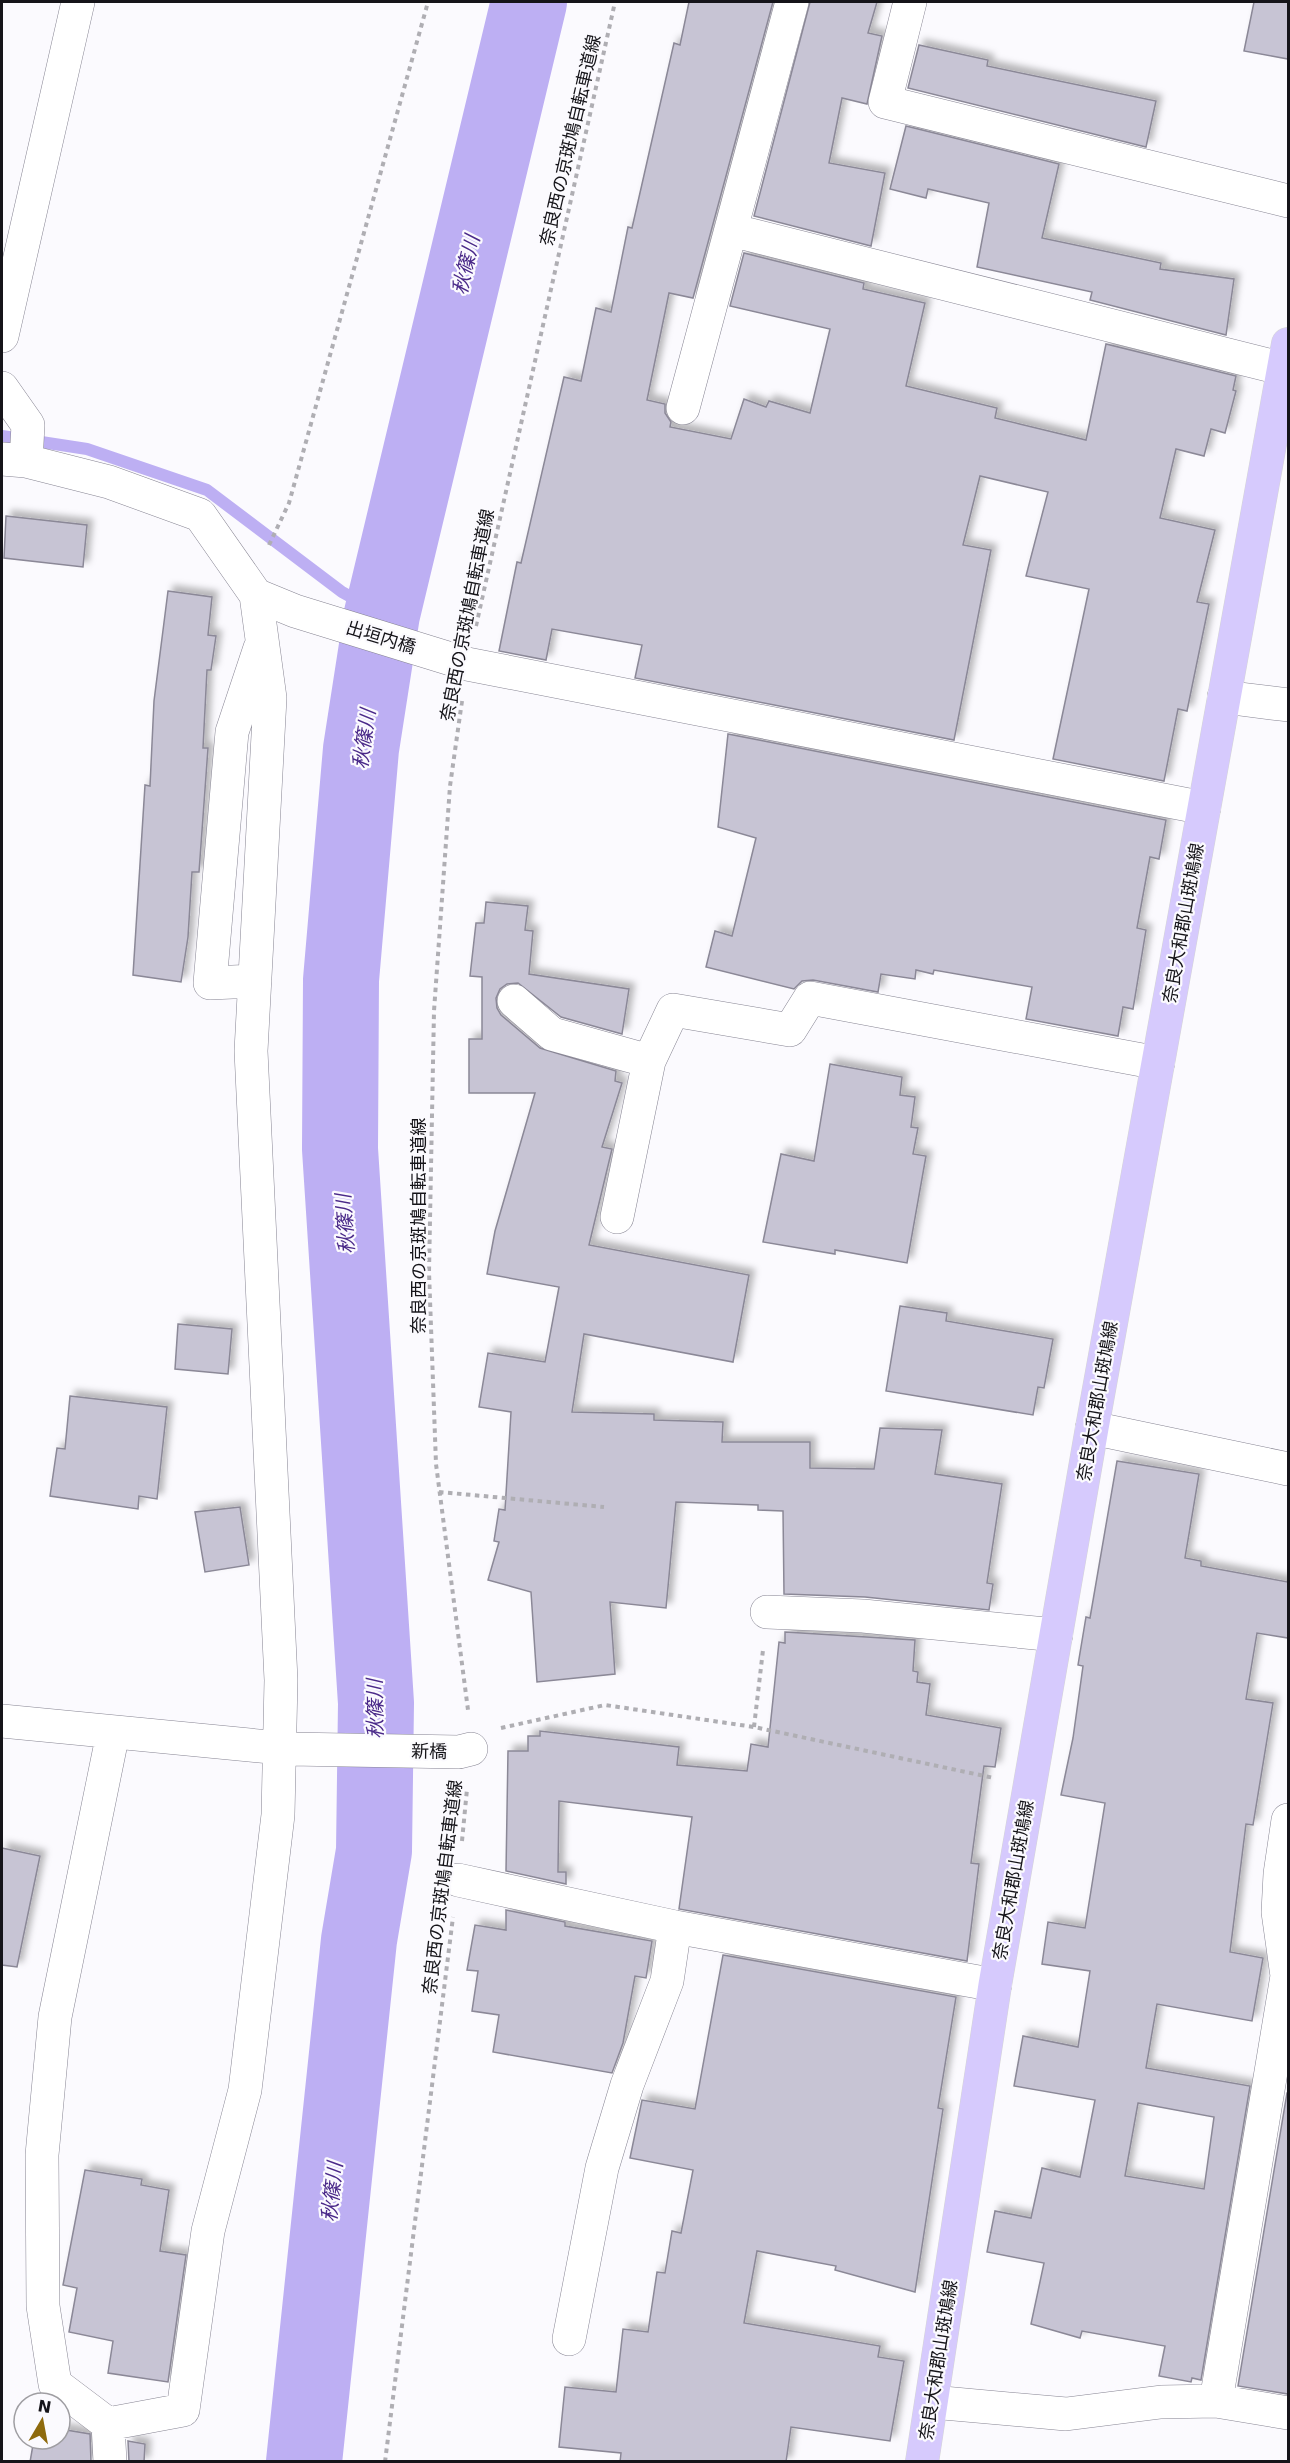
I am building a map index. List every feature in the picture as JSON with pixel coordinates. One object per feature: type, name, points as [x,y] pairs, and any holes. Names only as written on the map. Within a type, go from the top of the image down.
[{"type":"main road","name":"奈良大和郡山斑鳩線","points":[[922,2462],[995,1985],[1029,1786],[1286,356]]},
{"type":"street","points":[[2,336],[78,2]]},
{"type":"street","points":[[683,408],[792,2]]},
{"type":"street","points":[[910,2],[885,102],[1288,201]]},
{"type":"street","points":[[731,230],[1286,356]]},
{"type":"street","points":[[2,388],[28,425],[18,459],[109,482],[200,515],[256,595],[270,698],[251,1051],[285,1748],[245,2090],[208,2231],[183,2410],[108,2424],[55,2384],[44,2306],[42,2155],[55,2017],[113,1733]]},
{"type":"street","name":"出垣内橋","points":[[256,595],[295,611],[467,664],[1204,808]]},
{"type":"street","points":[[255,981],[210,983],[232,732],[262,640]]},
{"type":"street","points":[[1224,697],[1288,705]]},
{"type":"street","points":[[617,1216],[649,1061],[673,1010],[790,1030],[810,998],[1158,1063]]},
{"type":"street","points":[[514,1001],[552,1034],[649,1061]]},
{"type":"street","points":[[1092,1428],[1288,1469]]},
{"type":"street","points":[[767,1612],[862,1616],[1056,1635]]},
{"type":"street","name":"新橋","points":[[2,1721],[285,1748],[467,1745]]},
{"type":"street","points":[[1216,2401],[1287,1976],[1278,1912],[1284,1875],[1288,1820]]},
{"type":"street","points":[[458,1880],[675,1926],[995,1985]]},
{"type":"street","points":[[569,2339],[602,2168],[627,2085],[667,1981],[675,1926]]},
{"type":"street","points":[[932,2402],[1066,2414],[1161,2402],[1216,2401],[1288,2413]]},
{"type":"street","points":[[108,2424],[110,2462]]},
{"type":"path","points":[[264,556],[289,502],[428,2]]},
{"type":"path","name":"奈良西の京斑鳩自転車道線","points":[[385,2462],[458,1880],[467,1745],[439,1492],[429,1272],[434,1011],[450,786],[467,664],[615,2]]},
{"type":"path","points":[[439,1492],[604,1507]]},
{"type":"path","points":[[754,1727],[767,1612]]},
{"type":"path","points":[[467,1745],[605,1705],[754,1727],[1029,1786]]},
{"type":"building","points":[[689,2],[773,2],[693,298],[669,293],[647,400],[665,404],[665,413],[671,422],[670,427],[731,439],[744,399],[766,407],[769,401],[810,413],[830,329],[730,306],[744,253],[864,283],[863,289],[925,303],[906,386],[997,408],[995,418],[1086,440],[1106,344],[1236,376],[1233,390],[1236,391],[1225,433],[1211,429],[1204,456],[1176,449],[1160,518],[1215,530],[1197,602],[1209,604],[1187,711],[1178,709],[1164,781],[1053,759],[1089,589],[1026,576],[1048,492],[980,476],[963,545],[991,550],[954,740],[635,678],[642,645],[552,629],[546,660],[499,651],[517,562],[521,563],[564,377],[581,381],[596,308],[611,312],[628,227],[632,228],[674,43],[680,45]]},
{"type":"building","points":[[810,2],[877,2],[868,33],[882,36],[867,104],[842,98],[829,163],[885,173],[871,246],[754,216]]},
{"type":"building","points":[[1254,2],[1288,2],[1288,59],[1244,51]]},
{"type":"building","points":[[919,45],[988,60],[987,66],[1156,101],[1146,147],[908,88]]},
{"type":"building","points":[[906,126],[1059,164],[1042,238],[1161,263],[1160,269],[1234,279],[1226,335],[1090,300],[1092,292],[977,267],[989,203],[928,189],[926,198],[890,189]]},
{"type":"building","points":[[6,516],[87,525],[83,567],[4,558]]},
{"type":"building","points":[[168,591],[212,597],[208,635],[216,636],[211,670],[207,670],[203,748],[208,748],[199,872],[192,872],[188,937],[181,982],[133,975],[145,785],[150,786],[154,701]]},
{"type":"building","points":[[728,734],[1166,820],[1159,859],[1150,857],[1137,928],[1146,930],[1133,1009],[1123,1007],[1118,1036],[1026,1019],[1032,987],[934,970],[933,974],[916,970],[915,979],[881,974],[878,992],[813,980],[802,981],[794,989],[706,967],[715,931],[732,936],[756,838],[718,827]]},
{"type":"building","points":[[486,902],[528,906],[525,930],[533,931],[529,974],[629,989],[622,1034],[561,1017],[518,983],[507,984],[500,989],[496,998],[497,1008],[501,1015],[540,1048],[616,1071],[615,1081],[622,1083],[602,1147],[612,1149],[589,1245],[749,1275],[733,1362],[584,1334],[572,1412],[654,1414],[654,1420],[723,1422],[722,1442],[810,1442],[810,1468],[874,1469],[880,1428],[942,1430],[935,1474],[1002,1484],[987,1583],[993,1584],[989,1610],[865,1597],[784,1594],[783,1511],[758,1510],[758,1505],[676,1502],[666,1608],[610,1602],[615,1674],[537,1682],[531,1592],[488,1580],[499,1542],[494,1541],[499,1509],[505,1510],[511,1412],[479,1407],[488,1353],[545,1362],[559,1287],[487,1274],[495,1231],[535,1093],[469,1093],[469,1039],[482,1039],[482,977],[470,976],[476,923],[484,923]]},
{"type":"building","points":[[830,1064],[902,1077],[900,1095],[915,1097],[911,1127],[918,1128],[913,1154],[926,1156],[907,1263],[835,1250],[835,1254],[763,1242],[781,1154],[814,1161]]},
{"type":"building","points":[[900,1306],[947,1313],[946,1321],[1053,1339],[1044,1388],[1038,1387],[1033,1415],[886,1391]]},
{"type":"building","points":[[178,1324],[232,1329],[228,1374],[175,1369]]},
{"type":"building","points":[[70,1396],[167,1407],[157,1499],[139,1496],[138,1509],[50,1496],[57,1448],[65,1449]]},
{"type":"building","points":[[1117,1461],[1199,1474],[1185,1558],[1201,1561],[1201,1566],[1288,1582],[1288,1638],[1257,1633],[1246,1699],[1273,1703],[1253,1825],[1246,1824],[1230,1952],[1263,1958],[1252,2021],[1157,2004],[1146,2068],[1250,2086],[1201,2380],[1192,2378],[1191,2382],[1159,2376],[1165,2346],[1082,2331],[1080,2338],[1031,2324],[1044,2263],[987,2252],[995,2211],[1031,2218],[1042,2168],[1080,2177],[1095,2100],[1014,2086],[1023,2036],[1078,2047],[1090,1971],[1042,1964],[1048,1922],[1085,1928],[1105,1803],[1061,1795],[1073,1738],[1083,1666],[1078,1665],[1086,1617],[1090,1618]],"holes":[[[1138,2103],[1214,2117],[1204,2189],[1125,2176]]]},
{"type":"building","points":[[240,1507],[249,1565],[205,1572],[195,1512]]},
{"type":"building","points":[[785,1632],[915,1640],[913,1671],[918,1672],[917,1682],[930,1684],[926,1715],[1001,1728],[995,1767],[984,1766],[971,1863],[979,1864],[967,1961],[679,1909],[692,1817],[559,1801],[558,1872],[566,1872],[566,1884],[506,1871],[508,1751],[528,1751],[528,1736],[540,1736],[540,1731],[679,1747],[677,1765],[747,1771],[751,1744],[768,1747],[779,1642],[785,1643]]},
{"type":"building","points":[[2,1848],[40,1856],[17,1967],[2,1965]]},
{"type":"building","points":[[506,1910],[565,1922],[565,1926],[652,1941],[646,1978],[635,1976],[623,2043],[612,2073],[493,2052],[499,2015],[472,2011],[478,1971],[467,1970],[475,1925],[506,1930]]},
{"type":"building","points":[[723,1955],[956,1997],[938,2108],[943,2109],[915,2292],[835,2270],[836,2266],[757,2251],[744,2323],[880,2346],[878,2357],[904,2361],[890,2441],[791,2427],[786,2462],[620,2462],[621,2453],[559,2447],[565,2387],[616,2392],[623,2329],[648,2332],[657,2272],[665,2273],[672,2231],[681,2233],[693,2170],[630,2158],[642,2100],[695,2109]]},
{"type":"building","points":[[1288,2093],[1288,2394],[1238,2386]]},
{"type":"building","points":[[85,2170],[142,2179],[141,2185],[169,2190],[160,2251],[186,2255],[168,2382],[108,2373],[113,2341],[69,2332],[77,2288],[63,2285]]},
{"type":"building","points":[[72,2431],[90,2434],[91,2462],[30,2462],[32,2451],[72,2451]]},
{"type":"building","points":[[128,2441],[145,2444],[144,2462],[129,2462]]},
{"type":"waterway","name":"秋篠川","points":[[304,2462],[359,1940],[374,1851],[376,1703],[340,1149],[341,980],[361,749],[382,614],[529,2]]},
{"type":"waterway","points":[[2,436],[87,449],[207,490],[342,592],[382,614]]}]
